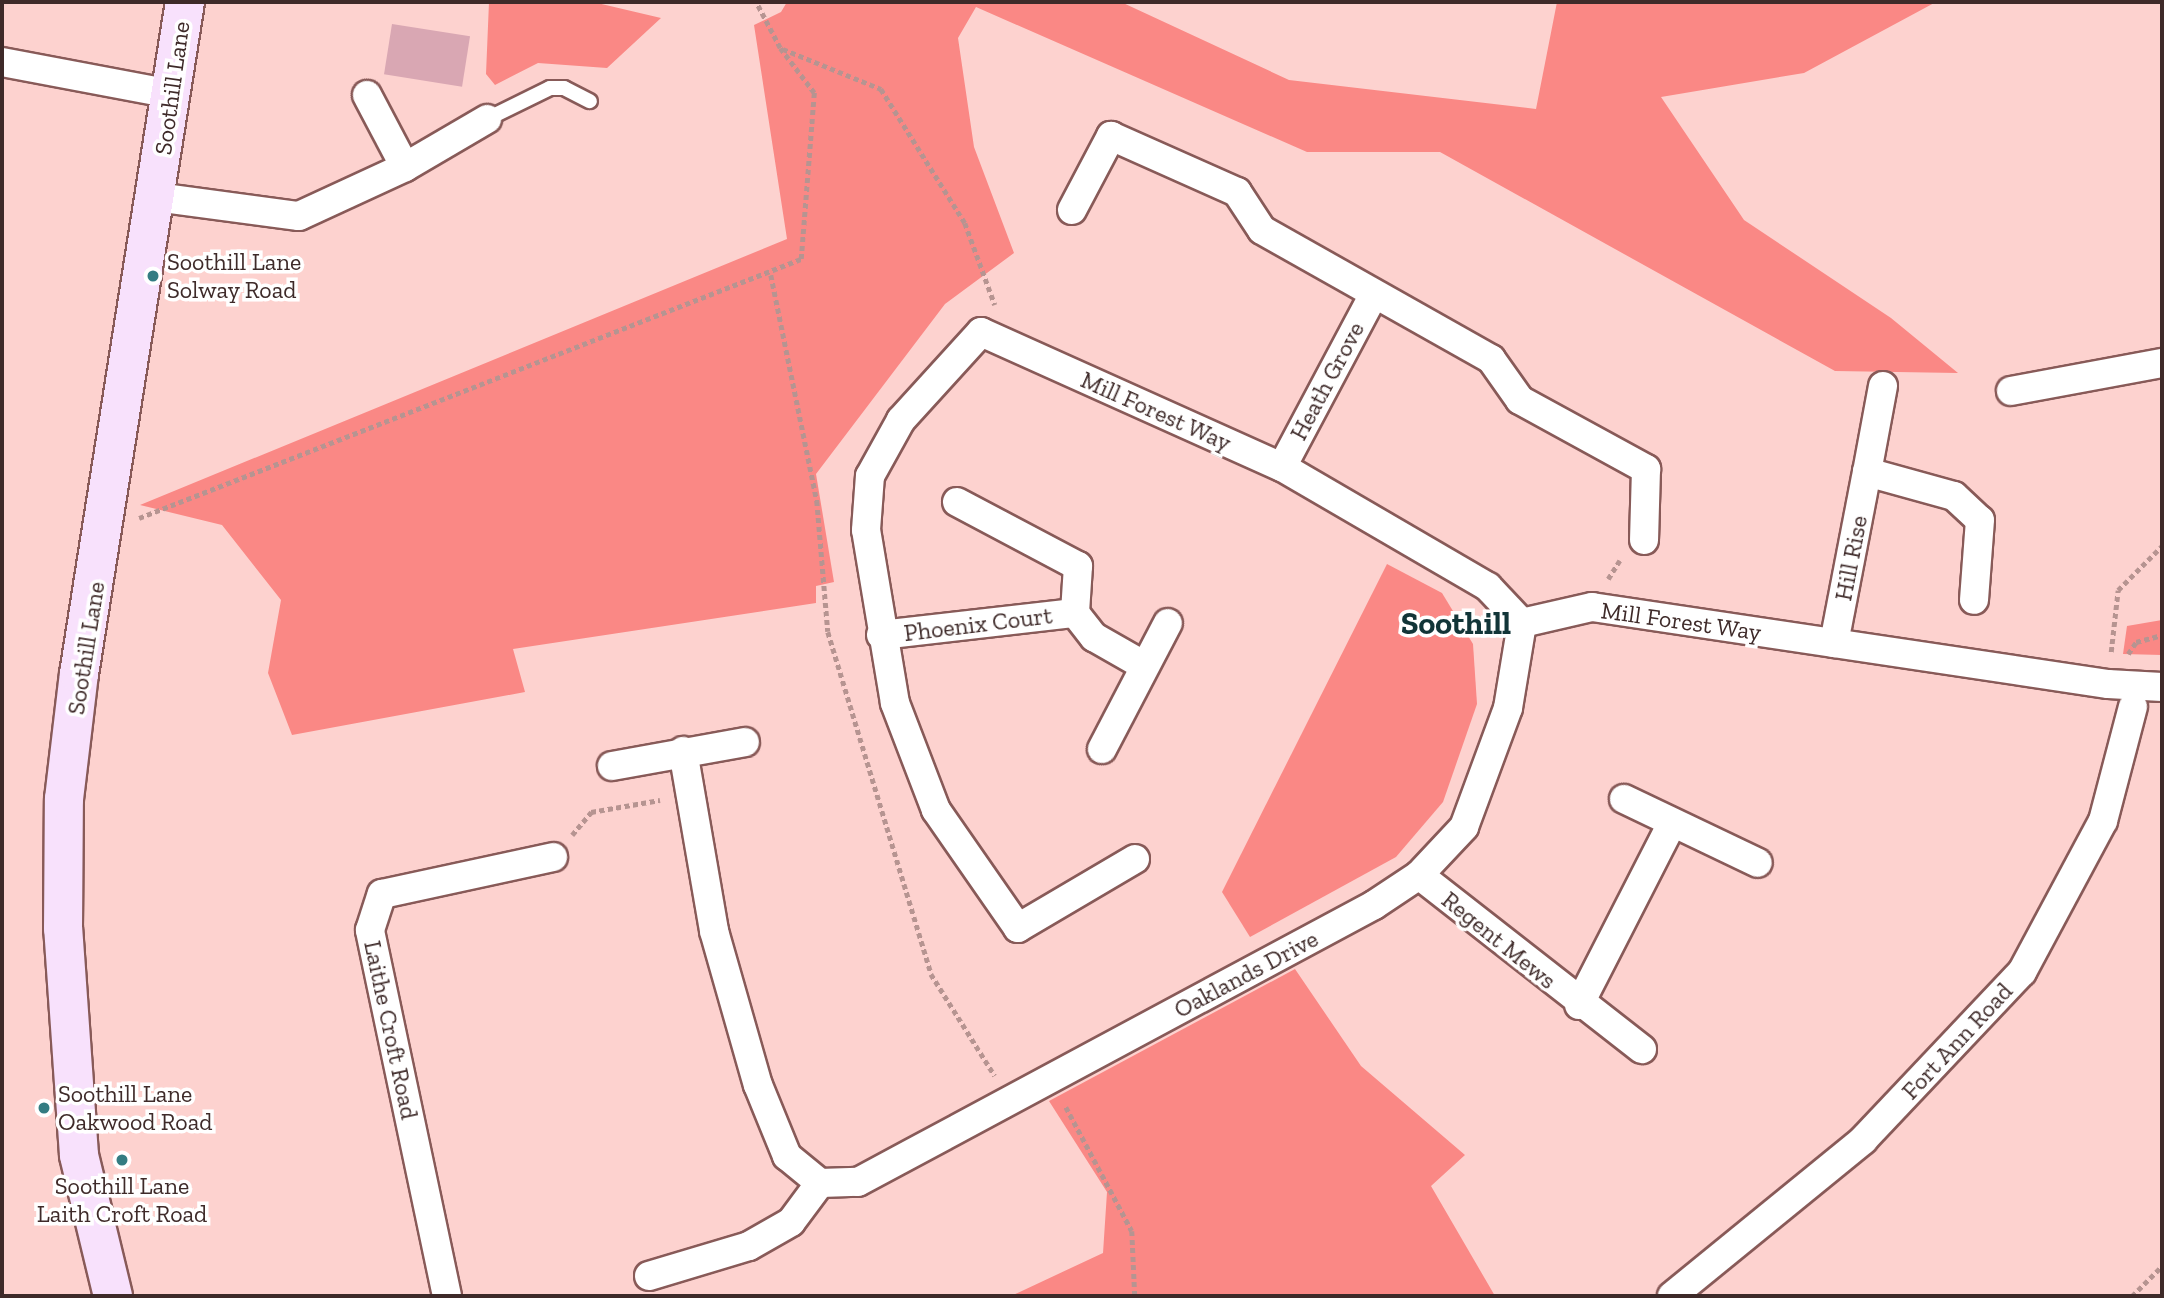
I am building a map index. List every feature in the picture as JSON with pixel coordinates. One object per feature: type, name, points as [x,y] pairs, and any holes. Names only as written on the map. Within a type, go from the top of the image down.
[{"type":"main road","name":"Soothill Lane","points":[[113,1296],[79,1154],[63,929],[64,799],[79,674],[108,515],[185,2]]},
{"type":"street","points":[[2,62],[171,94]]},
{"type":"street","points":[[367,95],[405,167]]},
{"type":"street","points":[[156,197],[299,216],[405,167],[487,119]]},
{"type":"street","name":"Heath Grove","points":[[1072,210],[1111,136],[1237,192],[1262,230],[1373,296],[1491,359],[1520,400],[1646,470],[1644,540]]},
{"type":"street","name":"Heath Grove","points":[[1282,467],[1373,296]]},
{"type":"street","name":"Mill Forest Way","points":[[981,332],[1282,467],[1488,587],[1522,623],[1592,607],[2108,684],[2162,687]]},
{"type":"street","name":"Phoenix Court","points":[[981,332],[901,420],[870,476],[866,530],[881,635],[895,703],[936,810],[1018,928],[1135,859]]},
{"type":"street","points":[[2011,391],[2162,363]]},
{"type":"street","name":"Hill Rise","points":[[1834,643],[1882,386]]},
{"type":"street","points":[[1867,472],[1954,496],[1980,520],[1975,600]]},
{"type":"street","name":"Phoenix Court","points":[[957,502],[1077,566],[1075,613],[1094,638],[1143,665]]},
{"type":"street","name":"Phoenix Court","points":[[881,635],[1075,613]]},
{"type":"street","points":[[1102,749],[1143,665],[1168,623]]},
{"type":"street","name":"Oaklands Drive","points":[[820,1183],[869,1176],[1374,905],[1419,875],[1464,827],[1508,708],[1522,623]]},
{"type":"street","name":"Fort Ann Road","points":[[1672,1296],[1863,1140],[2022,972],[2102,821],[2133,707]]},
{"type":"street","points":[[612,766],[683,751],[745,742]]},
{"type":"street","points":[[649,1276],[749,1246],[791,1222],[820,1183],[787,1157],[758,1084],[715,931],[683,751]]},
{"type":"street","points":[[1623,799],[1671,825],[1758,863]]},
{"type":"street","name":"Regent Mews","points":[[1579,1005],[1671,825]]},
{"type":"street","name":"Laithe Croft Road","points":[[447,1296],[370,930],[382,894],[553,857]]},
{"type":"street","name":"Regent Mews","points":[[1419,875],[1579,1005],[1642,1049]]},
{"type":"lane","points":[[487,119],[550,88],[564,88],[590,101]]},
{"type":"path","points":[[108,515],[137,518],[801,260],[814,93],[780,47],[756,2]]},
{"type":"path","points":[[780,47],[881,89],[965,223],[1010,345]]},
{"type":"path","points":[[1592,607],[1616,563],[1644,540]]},
{"type":"path","points":[[2108,684],[2118,590],[2162,546]]},
{"type":"path","points":[[553,857],[591,812],[691,794]]},
{"type":"path","points":[[2132,1296],[2162,1266]]},
{"type":"shaded area","points":[[489,2],[593,2],[661,18],[607,68],[538,63],[495,85],[486,74]]},
{"type":"shaded area","points":[[787,2],[1121,2],[1289,80],[1536,109],[1557,2],[1936,2],[1804,73],[1661,97],[1744,220],[1891,318],[1958,373],[1835,371],[1440,152],[1307,152],[976,7],[958,38],[974,147],[1014,253],[945,304],[816,474],[834,582],[816,586],[816,603],[513,649],[525,692],[292,735],[268,673],[281,600],[222,525],[140,505],[787,239],[754,25],[781,12]]},
{"type":"shaded area","points":[[1387,564],[1442,593],[1473,644],[1477,704],[1443,802],[1396,857],[1250,937],[1222,892]]},
{"type":"shaded area","points":[[2162,620],[2162,655],[2123,654],[2127,626]]},
{"type":"shaded area","points":[[1295,969],[1361,1066],[1465,1155],[1431,1186],[1495,1296],[1011,1296],[1103,1253],[1107,1192],[1049,1101]]},
{"type":"building","points":[[392,24],[470,36],[462,87],[384,74]]},
{"type":"place","name":"Soothill Lane Solway Road","points":[[153,276]]},
{"type":"place","name":"Soothill Lane Oakwood Road","points":[[44,1108]]},
{"type":"place","name":"Soothill Lane Laith Croft Road","points":[[122,1160]]},
{"type":"district","name":"Soothill","points":[[1456,623]]}]
